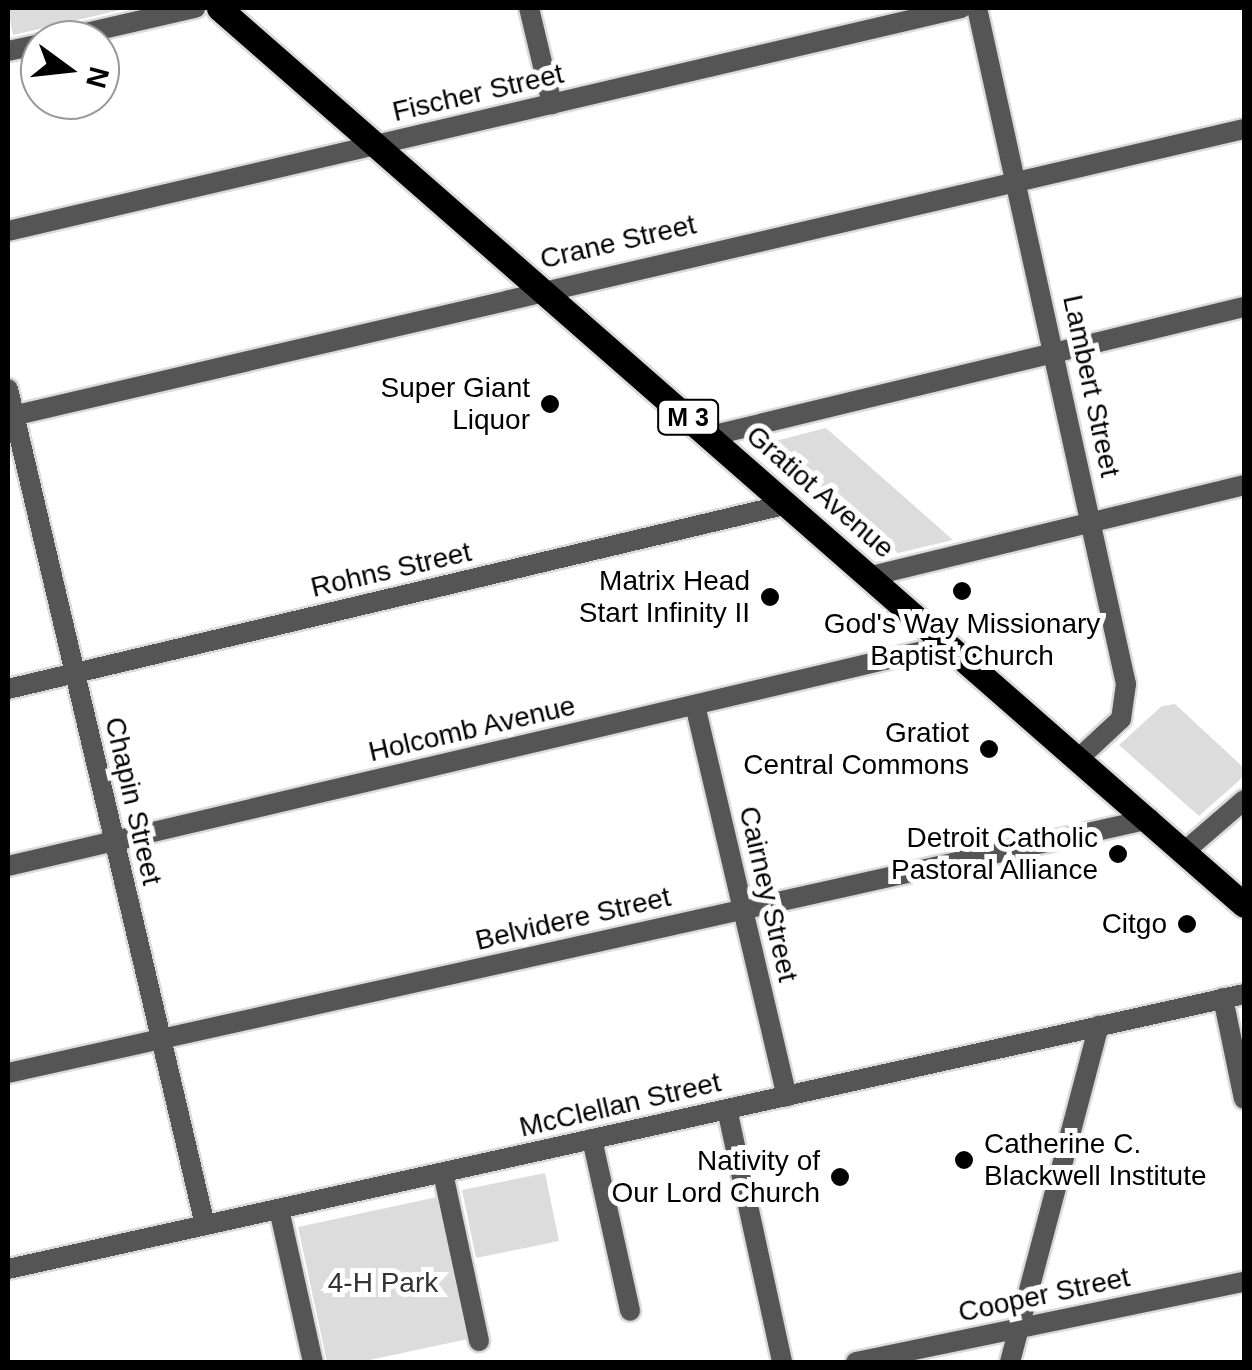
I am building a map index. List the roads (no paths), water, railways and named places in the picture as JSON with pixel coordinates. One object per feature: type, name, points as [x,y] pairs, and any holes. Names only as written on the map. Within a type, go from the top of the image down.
[{"type":"main road","name":"Gratiot Avenue","points":[[219,8],[1244,905]]},
{"type":"street","points":[[120,25],[196,8]]},
{"type":"street","points":[[529,8],[552,104]]},
{"type":"street","name":"Fischer Street","points":[[8,231],[961,8]]},
{"type":"street","name":"Lambert Street","points":[[978,8],[1018,177],[1128,701],[1121,719],[1079,758]]},
{"type":"street","name":"Crane Street","points":[[10,416],[541,288],[1244,128]]},
{"type":"street","points":[[710,436],[1244,307]]},
{"type":"street","name":"Chapin Street","points":[[8,389],[10,416],[205,1225]]},
{"type":"street","points":[[870,576],[1244,485]]},
{"type":"street","name":"Rohns Street","points":[[8,689],[788,504]]},
{"type":"street","name":"Holcomb Avenue","points":[[8,866],[949,645]]},
{"type":"street","name":"Cairney Street","points":[[695,705],[787,1096]]},
{"type":"street","points":[[1185,851],[1244,800]]},
{"type":"street","name":"Belvidere Street","points":[[8,1073],[1150,819]]},
{"type":"street","points":[[1234,996],[1244,1098]]},
{"type":"street","name":"McClellan Street","points":[[8,1269],[1234,996]]},
{"type":"street","points":[[1010,1362],[1099,1026]]},
{"type":"street","points":[[727,1109],[782,1362]]},
{"type":"street","points":[[592,1139],[630,1311]]},
{"type":"street","points":[[443,1173],[479,1341]]},
{"type":"street","points":[[280,1209],[313,1362]]},
{"type":"street","name":"Cooper Street","points":[[856,1362],[1244,1282]]},
{"type":"place","name":"Super Giant Liquor","points":[[550,404]]},
{"type":"place","name":"God's Way Missionary Baptist Church","points":[[962,591]]},
{"type":"place","name":"Matrix Head Start Infinity II","points":[[770,597]]},
{"type":"place","name":"Gratiot Central Commons","points":[[989,749]]},
{"type":"place","name":"Detroit Catholic Pastoral Alliance","points":[[1118,854]]},
{"type":"place","name":"Citgo","points":[[1187,924]]},
{"type":"place","name":"Catherine C. Blackwell Institute","points":[[964,1160]]},
{"type":"place","name":"Nativity of Our Lord Church","points":[[840,1177]]},
{"type":"park label","name":"4-H Park","points":[[383,1283]]}]
